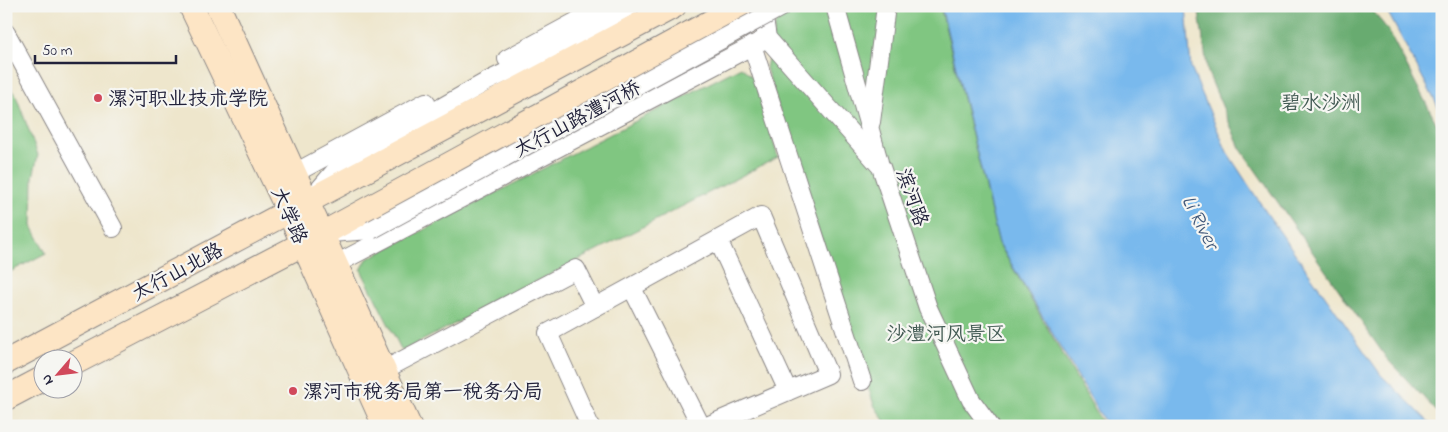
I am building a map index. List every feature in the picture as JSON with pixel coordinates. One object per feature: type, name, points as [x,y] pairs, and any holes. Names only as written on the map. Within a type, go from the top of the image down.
[{"type":"main road","name":"大学路","points":[[191,6],[299,207],[385,426]]},
{"type":"main road","name":"大学路","points":[[218,6],[294,173],[299,207]]},
{"type":"main road","points":[[344,173],[674,6]]},
{"type":"main road","name":"太行山路澧河桥","points":[[366,221],[740,6]]},
{"type":"main road","name":"太行山北路","points":[[6,362],[299,207],[344,173]]},
{"type":"main road","name":"太行山北路","points":[[82,359],[312,239],[366,221]]},
{"type":"main road","name":"大学路","points":[[312,239],[336,264],[409,426]]},
{"type":"main road","points":[[6,398],[32,384]]},
{"type":"street","points":[[294,173],[605,6]]},
{"type":"street","points":[[344,173],[486,82],[543,54],[630,6]]},
{"type":"street","points":[[762,6],[760,42],[862,381]]},
{"type":"street","name":"太行山路澧河桥","points":[[366,221],[783,6]]},
{"type":"street","points":[[834,6],[881,167]]},
{"type":"street","points":[[870,130],[886,6]]},
{"type":"street","points":[[6,33],[113,228]]},
{"type":"street","points":[[336,264],[760,42]]},
{"type":"street","name":"滨河路","points":[[760,42],[881,167],[928,308],[971,400],[990,426]]},
{"type":"street","points":[[590,426],[548,333],[761,216],[828,374],[707,426]]},
{"type":"street","points":[[718,240],[788,391]]},
{"type":"street","points":[[384,370],[576,270],[595,307]]},
{"type":"street","points":[[632,288],[701,426]]},
{"type":"green space","name":"沙澧河风景区","points":[[774,6],[940,6],[999,244],[1104,426],[888,426],[874,405],[766,68],[776,22]]},
{"type":"green space","name":"碧水沙洲","points":[[1198,6],[1369,6],[1388,30],[1442,134],[1442,417],[1387,359],[1240,148],[1208,73]]},
{"type":"green space","points":[[741,67],[755,79],[778,157],[402,351],[361,270],[367,259]]},
{"type":"green space","points":[[6,83],[15,93],[38,155],[33,177],[32,226],[46,253],[6,274]]},
{"type":"water","name":"Li River","points":[[941,6],[1186,6],[1191,68],[1227,152],[1268,215],[1381,375],[1433,426],[1107,426],[999,243]]},
{"type":"water","points":[[1384,6],[1442,6],[1442,114],[1386,9]]},
{"type":"place","name":"漯河职业技术学院","points":[[98,98]]},
{"type":"place","name":"漯河市税务局第一税务分局","points":[[293,391]]}]
